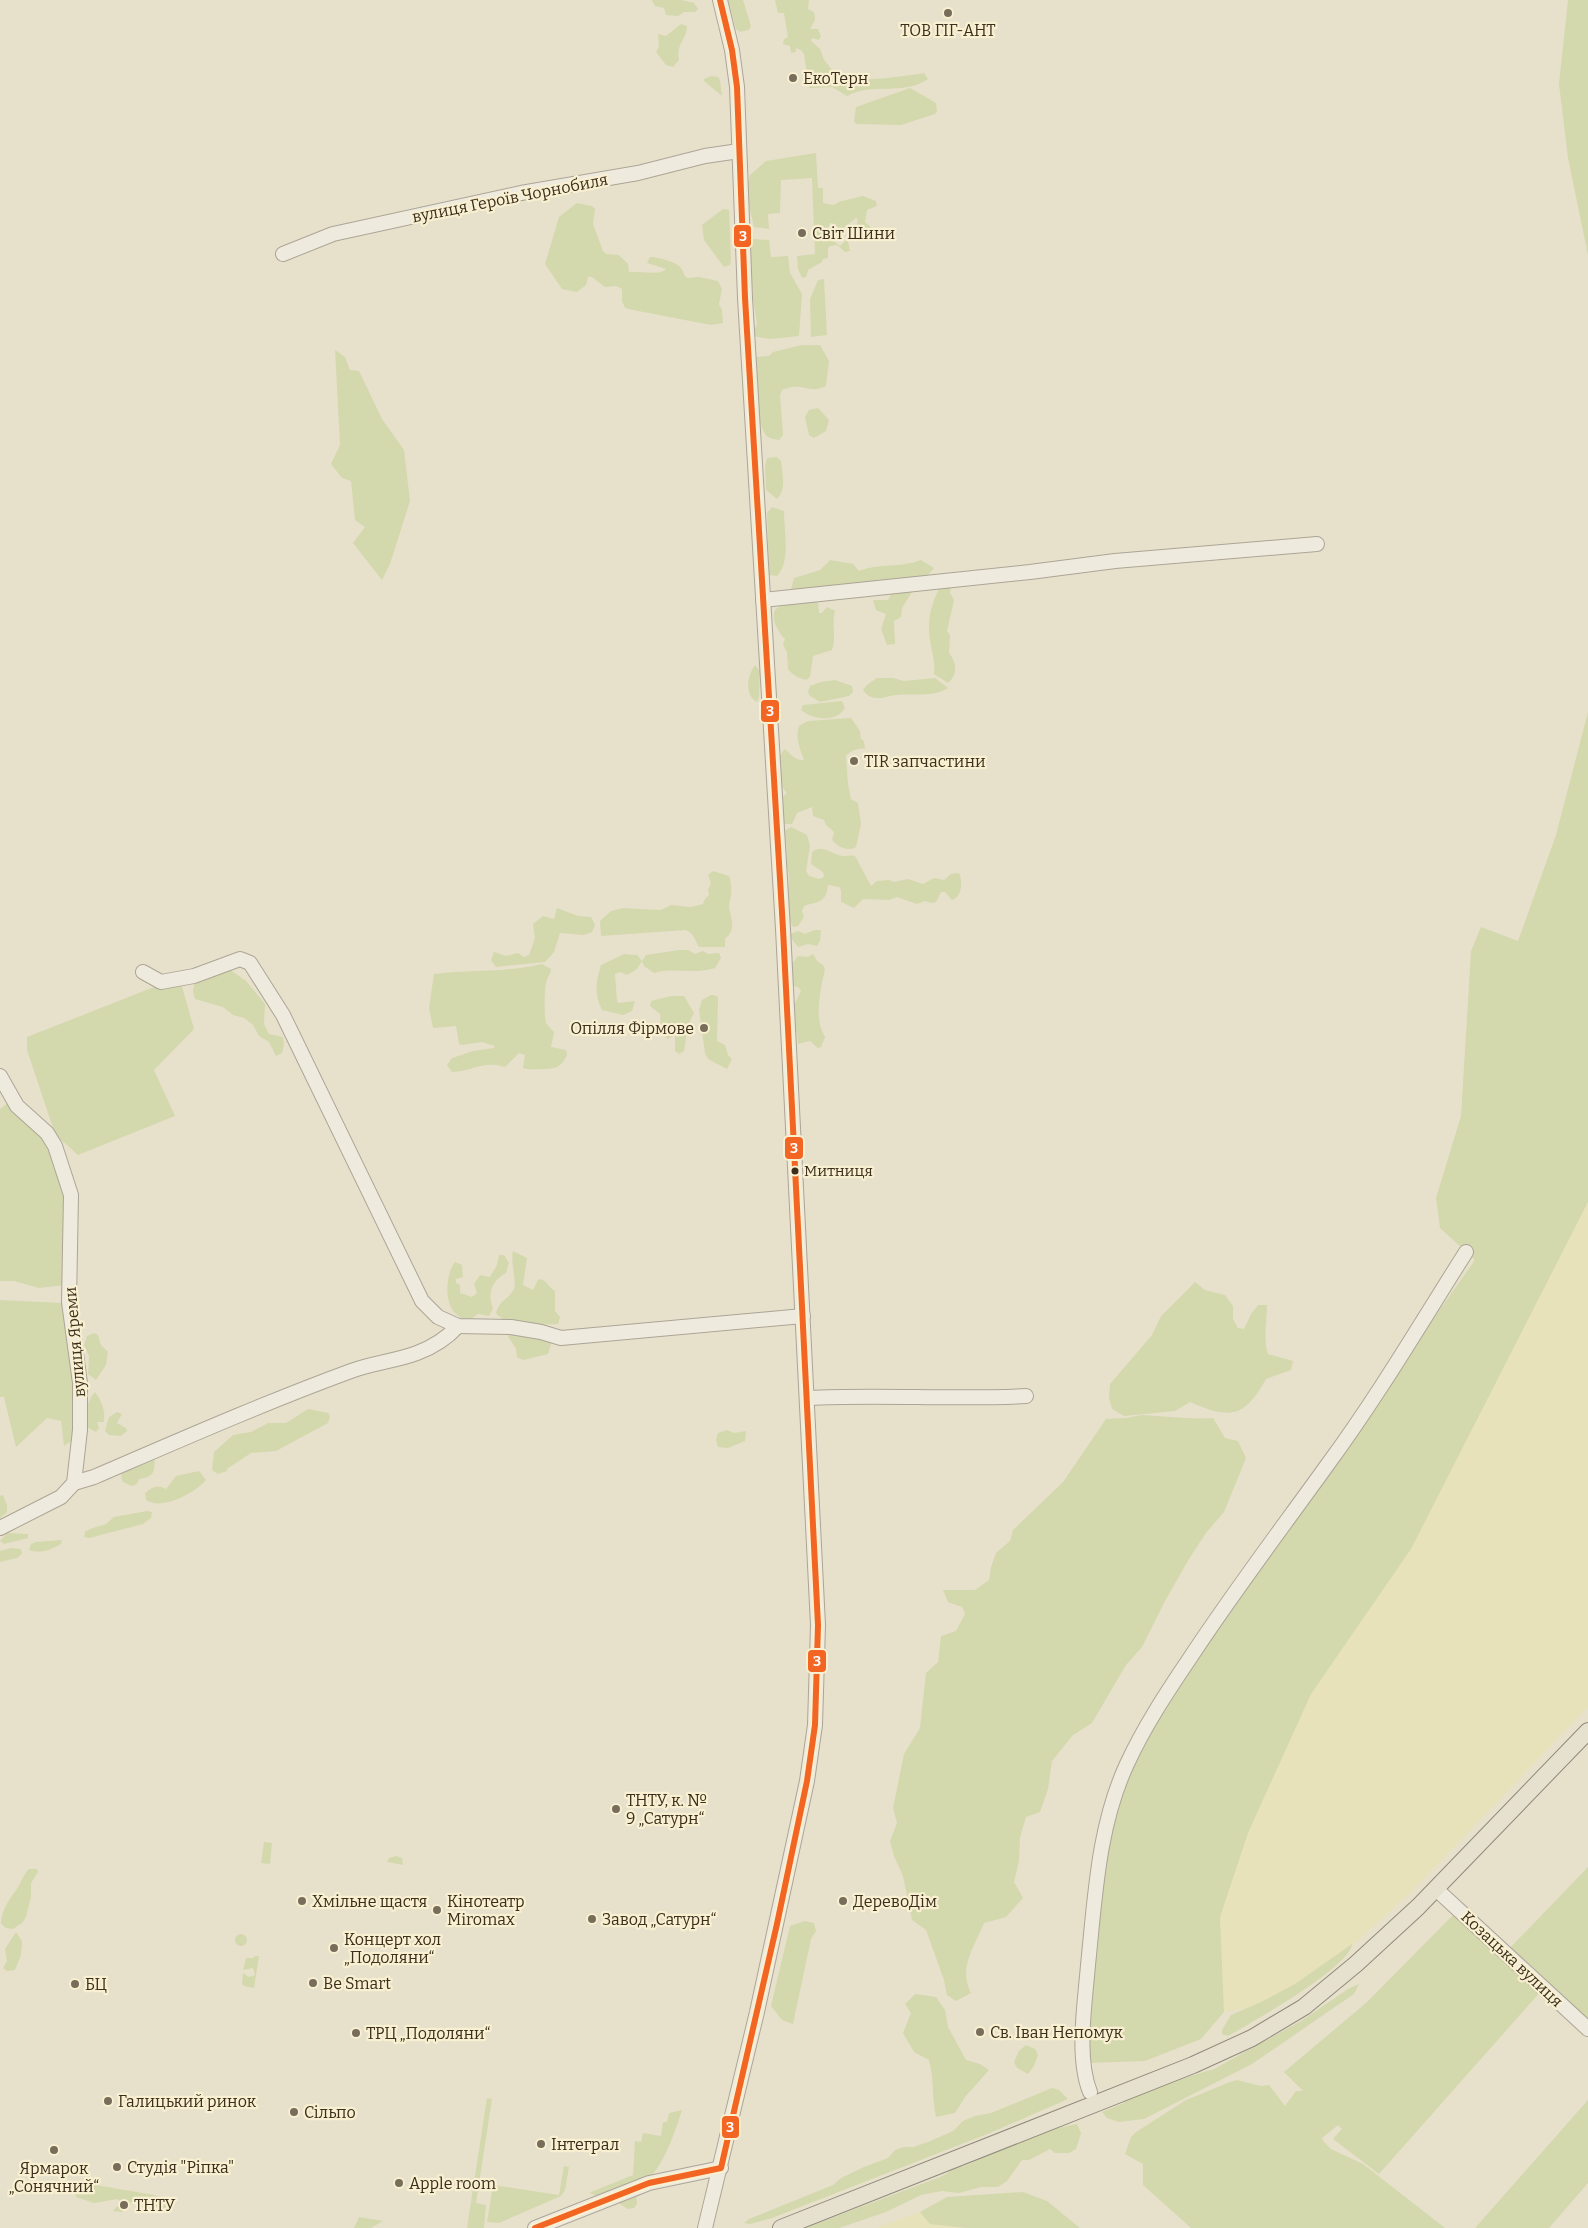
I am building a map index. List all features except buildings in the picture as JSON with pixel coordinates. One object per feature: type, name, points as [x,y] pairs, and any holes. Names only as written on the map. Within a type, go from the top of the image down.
[{"type":"main road","points":[[781,2228],[1194,2065],[1252,2038],[1304,2006],[1356,1964],[1436,1889],[1588,1731]]},
{"type":"street","points":[[705,2228],[721,2168],[777,1924],[807,1782],[815,1726],[818,1625],[783,929],[745,298],[737,87],[732,50],[720,0]]},
{"type":"street","name":"вулиця Героїв Чорнобиля","points":[[283,254],[332,234],[521,193],[638,173],[705,156],[739,151]]},
{"type":"street","points":[[763,600],[1030,572],[1115,561],[1317,544]]},
{"type":"street","points":[[144,972],[160,982],[194,976],[240,959],[250,963],[283,1015],[422,1301],[438,1317],[458,1326],[511,1327],[562,1338],[803,1316]]},
{"type":"street","name":"вулиця Яреми","points":[[0,1076],[16,1106],[47,1132],[55,1146],[71,1195],[69,1302],[80,1383],[80,1430],[74,1483]]},
{"type":"street","points":[[1090,2092],[1086,2080],[1083,2038],[1085,1997],[1100,1858],[1114,1799],[1127,1765],[1164,1698],[1207,1632],[1346,1439],[1466,1252]]},
{"type":"street","points":[[0,1528],[61,1497],[74,1483],[94,1477],[211,1425],[316,1384],[359,1368],[417,1353],[449,1337],[458,1326]]},
{"type":"street","points":[[808,1398],[849,1396],[990,1398],[1026,1396]]},
{"type":"street","name":"Козацька вулиця","points":[[1436,1889],[1588,2029]]},
{"type":"street","points":[[536,2228],[649,2183],[721,2168]]},
{"type":"shaded area","points":[[1588,1202],[1588,1707],[1408,1895],[1347,1950],[1294,1989],[1259,2006],[1224,2012],[1220,1917],[1248,1833],[1311,1694],[1411,1548]]},
{"type":"shaded area","points":[[920,2212],[930,2224],[966,2228],[876,2228]]},
{"type":"green space","points":[[652,0],[682,0],[694,3],[698,9],[695,12],[684,12],[678,16],[666,15],[664,8],[655,6]]},
{"type":"green space","points":[[728,0],[743,0],[751,26],[749,30],[740,32],[736,29]]},
{"type":"green space","points":[[775,0],[809,0],[808,9],[814,12],[815,20],[810,29],[818,29],[821,36],[819,40],[812,38],[811,41],[820,49],[824,60],[839,78],[870,79],[924,73],[928,79],[909,87],[866,90],[847,96],[832,87],[809,88],[804,54],[796,48],[796,52],[791,53],[790,46],[783,44],[784,39],[788,37],[784,13],[778,13]]},
{"type":"green space","points":[[1568,0],[1588,0],[1588,255],[1568,158],[1559,84]]},
{"type":"green space","points":[[681,24],[687,26],[687,31],[680,45],[679,60],[673,67],[666,65],[656,52],[659,46],[658,34],[666,36]]},
{"type":"green space","points":[[711,76],[718,77],[720,80],[722,96],[704,81],[704,79]]},
{"type":"green space","points":[[910,88],[936,103],[937,111],[935,114],[901,125],[856,124],[854,122],[856,107]]},
{"type":"green space","points":[[816,153],[818,188],[823,188],[823,203],[834,205],[838,202],[863,196],[876,201],[877,206],[867,210],[865,222],[873,231],[856,239],[854,234],[858,219],[856,218],[841,230],[835,224],[830,223],[828,228],[830,238],[840,246],[846,240],[848,241],[850,251],[845,252],[837,245],[830,246],[828,248],[828,258],[823,259],[822,262],[808,270],[806,277],[802,278],[798,269],[797,256],[815,254],[812,178],[781,180],[780,213],[768,214],[769,229],[754,227],[746,193],[750,175],[766,161]]},
{"type":"green space","points":[[577,203],[592,206],[595,209],[593,224],[603,251],[606,254],[619,255],[628,264],[629,272],[655,273],[666,269],[647,263],[650,257],[653,257],[675,264],[681,268],[687,278],[699,277],[718,281],[722,289],[719,304],[722,310],[723,323],[711,325],[625,308],[622,301],[622,289],[616,286],[605,287],[592,277],[588,277],[586,285],[577,292],[562,289],[545,264],[559,217]]},
{"type":"green space","points":[[723,209],[729,210],[731,261],[730,265],[724,267],[704,240],[702,225]]},
{"type":"green space","points":[[753,239],[769,240],[771,257],[788,256],[790,273],[802,294],[799,336],[770,339],[753,336],[757,323],[753,299],[750,243]]},
{"type":"green space","points":[[824,279],[827,335],[811,337],[810,299],[818,280]]},
{"type":"green space","points":[[802,345],[820,345],[829,361],[826,386],[814,389],[795,387],[782,390],[780,395],[783,435],[779,440],[768,437],[762,427],[760,418],[757,397],[756,357],[769,356],[773,352]]},
{"type":"green space","points":[[335,350],[345,357],[350,370],[359,371],[382,419],[404,450],[410,501],[390,564],[382,580],[353,543],[365,527],[355,520],[351,481],[342,478],[331,464],[340,445]]},
{"type":"green space","points":[[818,408],[829,420],[826,431],[814,438],[809,435],[805,417],[809,410]]},
{"type":"green space","points":[[777,457],[781,461],[783,486],[777,499],[766,490],[765,466],[767,458]]},
{"type":"green space","points":[[772,507],[784,511],[785,554],[784,562],[777,576],[769,575],[767,513]]},
{"type":"green space","points":[[830,560],[853,564],[859,571],[921,560],[934,568],[925,578],[790,593],[794,578],[820,570]]},
{"type":"green space","points":[[940,587],[951,587],[950,593],[954,600],[947,631],[950,635],[949,653],[954,661],[955,673],[948,683],[934,674],[930,637],[930,616],[933,602]]},
{"type":"green space","points":[[908,588],[912,592],[902,608],[901,617],[894,621],[895,644],[887,645],[881,629],[886,614],[876,610],[873,600],[888,600],[893,590]]},
{"type":"green space","points":[[791,601],[818,601],[819,613],[822,613],[827,607],[835,611],[832,650],[813,656],[810,677],[806,680],[797,677],[788,670],[787,652],[783,645],[785,639],[774,620],[776,609]]},
{"type":"green space","points":[[755,665],[760,671],[759,697],[757,702],[750,695],[748,685],[750,674]]},
{"type":"green space","points":[[877,678],[893,678],[904,681],[935,678],[948,688],[929,694],[894,695],[875,698],[869,696],[863,690]]},
{"type":"green space","points":[[835,680],[852,686],[853,692],[849,696],[820,702],[810,696],[808,692],[810,686]]},
{"type":"green space","points":[[842,701],[845,708],[841,713],[830,718],[818,718],[801,710],[803,705]]},
{"type":"green space","points":[[1588,712],[1588,1202],[1411,1549],[1311,1694],[1248,1833],[1220,1917],[1224,2012],[1201,2039],[1145,2061],[1088,2063],[1103,1859],[1133,1762],[1241,1589],[1475,1260],[1440,1228],[1436,1198],[1461,1116],[1471,951],[1481,927],[1518,941],[1556,835]]},
{"type":"green space","points":[[851,718],[860,731],[865,749],[855,750],[846,756],[851,799],[858,803],[861,824],[856,847],[846,849],[840,847],[832,840],[834,832],[826,825],[824,820],[813,816],[812,807],[797,813],[792,824],[783,824],[780,799],[787,793],[779,777],[778,765],[781,754],[785,749],[795,758],[804,760],[798,739],[799,726],[808,721]]},
{"type":"green space","points":[[791,827],[807,835],[810,846],[806,871],[809,876],[819,879],[824,877],[823,872],[811,864],[812,852],[824,849],[843,856],[855,856],[871,886],[877,881],[889,880],[894,882],[908,879],[923,884],[934,878],[944,880],[951,874],[959,873],[961,881],[960,893],[952,900],[945,892],[941,892],[936,902],[925,901],[917,904],[897,897],[889,900],[863,899],[854,908],[841,902],[841,890],[839,887],[828,885],[823,899],[804,906],[802,911],[804,917],[798,926],[793,927],[788,909],[789,877],[784,831]]},
{"type":"green space","points":[[713,871],[729,876],[731,883],[729,907],[732,928],[725,939],[725,947],[699,947],[692,934],[686,930],[601,936],[600,921],[611,911],[623,908],[661,910],[671,905],[691,907],[703,904],[709,895],[708,890],[711,883],[708,875]]},
{"type":"green space","points":[[557,908],[578,916],[591,917],[595,925],[592,932],[584,935],[560,933],[554,952],[545,962],[496,967],[491,960],[494,952],[506,956],[518,953],[524,957],[529,955],[535,938],[533,924],[543,916],[554,919]]},
{"type":"green space","points":[[821,930],[820,941],[817,946],[808,944],[798,947],[790,937],[791,934],[798,931],[805,934]]},
{"type":"green space","points":[[679,950],[688,950],[695,954],[703,951],[708,954],[719,953],[721,958],[715,968],[707,970],[661,971],[654,973],[644,966],[642,961],[646,955]]},
{"type":"green space","points":[[624,954],[637,955],[642,961],[637,969],[627,975],[620,972],[615,974],[617,1001],[618,1003],[635,1001],[632,1011],[623,1015],[602,1010],[597,988],[601,965]]},
{"type":"green space","points":[[813,954],[817,961],[824,966],[825,970],[821,989],[819,1017],[825,1037],[821,1047],[818,1048],[810,1041],[798,1044],[797,1033],[794,1031],[794,1005],[801,991],[798,987],[792,986],[792,964],[798,956],[808,957]]},
{"type":"green space","points":[[542,964],[551,969],[545,988],[545,1020],[554,1032],[551,1047],[566,1050],[565,1060],[559,1066],[553,1068],[525,1069],[523,1068],[525,1055],[519,1053],[505,1067],[484,1065],[452,1072],[447,1065],[452,1058],[473,1051],[494,1048],[495,1046],[482,1042],[459,1044],[456,1026],[433,1028],[429,1008],[434,974],[515,969]]},
{"type":"green space","points":[[229,969],[246,981],[265,1004],[264,1024],[269,1034],[283,1037],[282,1053],[276,1056],[269,1042],[259,1036],[253,1025],[244,1018],[233,1015],[223,1007],[195,999],[194,983]]},
{"type":"green space","points":[[181,983],[194,1029],[154,1070],[175,1116],[78,1155],[55,1134],[27,1050],[27,1037],[154,987]]},
{"type":"green space","points":[[711,995],[717,996],[718,999],[717,1041],[725,1045],[728,1055],[732,1059],[727,1069],[708,1059],[705,1053],[699,1010],[702,1000]]},
{"type":"green space","points":[[671,996],[684,996],[694,1013],[688,1025],[684,1051],[679,1054],[675,1051],[675,1035],[668,1039],[661,1033],[660,1014],[650,1006],[651,1001]]},
{"type":"green space","points":[[9,1102],[16,1114],[26,1124],[50,1139],[53,1149],[53,1164],[63,1180],[73,1205],[65,1285],[39,1288],[14,1281],[0,1281],[0,1109]]},
{"type":"green space","points":[[513,1251],[527,1258],[523,1285],[533,1290],[538,1280],[541,1279],[555,1291],[555,1311],[560,1317],[558,1324],[515,1322],[500,1317],[496,1313],[499,1306],[513,1291]]},
{"type":"green space","points":[[499,1255],[504,1255],[509,1263],[506,1273],[497,1279],[492,1288],[491,1303],[493,1308],[489,1316],[478,1314],[467,1322],[454,1312],[449,1301],[447,1287],[452,1267],[455,1262],[462,1265],[463,1277],[456,1279],[456,1283],[460,1285],[460,1293],[472,1297],[477,1293],[474,1284],[480,1275],[490,1277],[497,1265]]},
{"type":"green space","points":[[1195,1282],[1205,1290],[1225,1295],[1233,1306],[1233,1319],[1238,1328],[1244,1329],[1251,1314],[1258,1305],[1267,1305],[1265,1336],[1268,1354],[1293,1361],[1291,1370],[1266,1379],[1250,1402],[1234,1412],[1215,1411],[1190,1402],[1175,1411],[1124,1416],[1112,1409],[1109,1398],[1110,1384],[1152,1335],[1161,1316]]},
{"type":"green space","points":[[0,1300],[62,1303],[73,1359],[78,1401],[71,1441],[64,1446],[61,1421],[47,1418],[16,1447],[4,1397],[0,1397]]},
{"type":"green space","points":[[512,1331],[550,1341],[548,1354],[523,1360],[517,1357],[516,1349],[508,1336]]},
{"type":"green space","points":[[94,1333],[98,1335],[101,1345],[108,1352],[106,1365],[96,1380],[88,1374],[89,1356],[84,1345],[87,1336]]},
{"type":"green space","points":[[95,1392],[100,1399],[104,1413],[104,1422],[97,1422],[99,1428],[96,1432],[87,1427],[86,1417],[88,1404]]},
{"type":"green space","points":[[308,1409],[328,1413],[330,1416],[328,1423],[276,1451],[251,1453],[227,1469],[227,1471],[218,1474],[212,1470],[214,1452],[233,1435],[251,1432],[268,1423],[286,1423]]},
{"type":"green space","points":[[117,1412],[122,1414],[117,1423],[126,1428],[127,1431],[121,1436],[109,1435],[105,1431],[109,1417]]},
{"type":"green space","points":[[1142,1415],[1213,1418],[1225,1438],[1238,1441],[1246,1458],[1224,1512],[1206,1533],[1189,1559],[1142,1647],[1126,1665],[1092,1723],[1073,1735],[1052,1761],[1048,1789],[1040,1812],[1026,1817],[1020,1837],[1019,1861],[1014,1882],[1023,1898],[1006,1917],[984,1923],[972,1949],[967,1966],[967,1984],[971,1993],[956,2001],[947,1995],[944,1980],[926,1930],[912,1920],[903,1876],[890,1841],[897,1823],[893,1808],[904,1754],[920,1728],[926,1673],[938,1662],[941,1636],[956,1631],[965,1614],[962,1607],[948,1602],[943,1590],[975,1590],[989,1580],[996,1553],[1010,1541],[1013,1530],[1063,1482],[1106,1419]]},
{"type":"green space","points":[[727,1430],[734,1433],[746,1431],[745,1441],[728,1448],[718,1447],[716,1440],[718,1433]]},
{"type":"green space","points":[[154,1456],[155,1466],[151,1475],[139,1479],[137,1484],[132,1486],[123,1482],[121,1477],[123,1470]]},
{"type":"green space","points":[[199,1471],[206,1480],[186,1495],[169,1502],[152,1503],[146,1500],[145,1493],[153,1488],[158,1486],[166,1489],[176,1476]]},
{"type":"green space","points":[[3,1495],[7,1505],[7,1512],[0,1518],[0,1496]]},
{"type":"green space","points":[[147,1511],[152,1512],[151,1518],[143,1524],[89,1538],[84,1537],[85,1532],[106,1524],[114,1517]]},
{"type":"green space","points":[[7,1533],[28,1534],[28,1538],[4,1544],[0,1541]]},
{"type":"green space","points":[[62,1540],[61,1544],[49,1550],[37,1552],[29,1550],[31,1544],[36,1542]]},
{"type":"green space","points":[[11,1548],[21,1549],[22,1554],[17,1558],[0,1562],[0,1551]]},
{"type":"green space","points":[[264,1842],[272,1843],[270,1864],[261,1863]]},
{"type":"green space","points":[[396,1856],[402,1858],[403,1865],[387,1862],[389,1858]]},
{"type":"green space","points":[[1588,1867],[1588,2019],[1508,1950]]},
{"type":"green space","points":[[29,1869],[37,1869],[38,1872],[31,1883],[31,1897],[26,1917],[22,1923],[13,1929],[6,1928],[1,1924],[1,1919]]},
{"type":"green space","points":[[1455,1913],[1542,1990],[1379,2174],[1333,2139],[1342,2129],[1338,2125],[1322,2138],[1331,2149],[1363,2164],[1445,2228],[1191,2228],[1143,2185],[1143,2164],[1125,2154],[1131,2137],[1136,2132],[1186,2100],[1237,2080],[1261,2086],[1269,2085],[1285,2106],[1296,2091],[1303,2091],[1284,2072],[1366,2003]]},
{"type":"green space","points":[[805,1921],[814,1923],[816,1931],[811,1939],[793,2024],[782,2020],[771,2006],[790,1926]]},
{"type":"green space","points":[[16,1932],[22,1941],[21,1955],[15,1970],[7,1971],[3,1968],[7,1961],[5,1949]]},
{"type":"green space","points":[[239,1934],[243,1934],[247,1940],[243,1946],[239,1946],[235,1942],[235,1938]]},
{"type":"green space","points":[[1352,1944],[1347,1954],[1320,1979],[1228,2036],[1222,2034],[1222,2030],[1231,2015],[1295,1984]]},
{"type":"green space","points":[[259,1956],[254,1988],[244,1986],[242,1983],[243,1973],[249,1977],[255,1975],[253,1968],[243,1970],[246,1958],[253,1958]]},
{"type":"green space","points":[[1359,1984],[1354,1994],[1252,2064],[1144,2119],[1119,2122],[1107,2118],[1102,2112],[1124,2103],[1123,2101],[1180,2079],[1214,2069],[1301,2021],[1348,1989]]},
{"type":"green space","points":[[915,1994],[936,1997],[945,2010],[948,2027],[966,2060],[980,2064],[989,2070],[965,2097],[955,2113],[936,2117],[929,2060],[914,2052],[903,2033],[911,2013],[905,2004]]},
{"type":"green space","points":[[1026,2045],[1035,2049],[1038,2055],[1034,2066],[1028,2074],[1017,2068],[1014,2062],[1019,2051]]},
{"type":"green space","points":[[1052,2088],[1059,2090],[1068,2099],[990,2133],[772,2218],[750,2224],[744,2223],[749,2219],[833,2185],[841,2178],[888,2158],[895,2150],[928,2142],[953,2131],[963,2121],[975,2116],[991,2113]]},
{"type":"green space","points":[[487,2098],[492,2099],[476,2203],[486,2205],[484,2228],[467,2228]]},
{"type":"green space","points":[[1588,2100],[1588,2183],[1549,2228],[1475,2228]]},
{"type":"green space","points":[[682,2110],[668,2148],[658,2168],[652,2175],[634,2184],[598,2196],[589,2193],[633,2175],[635,2141],[641,2142],[643,2133],[661,2136],[663,2122],[667,2122],[669,2113]]},
{"type":"green space","points":[[1077,2124],[1081,2133],[1076,2149],[1069,2153],[1055,2153],[1050,2149],[1029,2160],[1022,2160],[1007,2181],[998,2187],[981,2187],[959,2193],[942,2191],[921,2195],[886,2212],[839,2228],[805,2228],[940,2177],[951,2169],[965,2166],[1005,2146],[1058,2128]]},
{"type":"green space","points":[[564,2166],[569,2167],[565,2190],[561,2196],[499,2223],[487,2222],[493,2185],[559,2195]]},
{"type":"green space","points":[[84,2183],[154,2195],[167,2199],[174,2208],[170,2209],[131,2202],[129,2207],[122,2212],[113,2211],[121,2202],[118,2199],[94,2203],[76,2197],[73,2188]]},
{"type":"green space","points":[[1023,2192],[1047,2201],[1080,2228],[966,2228],[930,2224],[920,2212],[947,2197]]},
{"type":"green space","points":[[636,2194],[637,2204],[634,2208],[628,2209],[617,2202]]},
{"type":"green space","points":[[359,2217],[383,2221],[371,2228],[354,2228]]},
{"type":"transit line","name":"3","points":[[535,2228],[649,2183],[721,2168],[777,1924],[807,1781],[815,1725],[818,1625],[783,929],[745,298],[737,87],[732,50],[720,0]]},
{"type":"place","name":"ТОВ ГІГ-АНТ","points":[[948,13]]},
{"type":"place","name":"ЕкоТерн","points":[[793,78]]},
{"type":"place","name":"Світ Шини","points":[[802,233]]},
{"type":"place","name":"TIR запчастини","points":[[854,761]]},
{"type":"place","name":"Опілля Фірмове","points":[[704,1028]]},
{"type":"place","name":"Митниця","points":[[795,1171]]},
{"type":"place","name":"ТНТУ, к. № 9 „Сатурн“","points":[[616,1809]]},
{"type":"place","name":"Хмільне щастя","points":[[302,1901]]},
{"type":"place","name":"ДеревоДім","points":[[843,1901]]},
{"type":"place","name":"Кінотеатр Miromax","points":[[437,1910]]},
{"type":"place","name":"Завод „Сатурн“","points":[[592,1919]]},
{"type":"place","name":"Концерт хол „Подоляни“","points":[[334,1948]]},
{"type":"place","name":"Be Smart","points":[[313,1983]]},
{"type":"place","name":"БЦ","points":[[75,1984]]},
{"type":"place","name":"Св. Іван Непомук","points":[[980,2032]]},
{"type":"place","name":"ТРЦ „Подоляни“","points":[[356,2033]]},
{"type":"place","name":"Галицький ринок","points":[[108,2101]]},
{"type":"place","name":"Сільпо","points":[[294,2112]]},
{"type":"place","name":"Інтеграл","points":[[541,2144]]},
{"type":"place","name":"Ярмарок „Сонячний“","points":[[54,2150]]},
{"type":"place","name":"Студія \"Ріпка\"","points":[[117,2167]]},
{"type":"place","name":"Apple room","points":[[399,2183]]},
{"type":"place","name":"ТНТУ","points":[[124,2205]]}]
